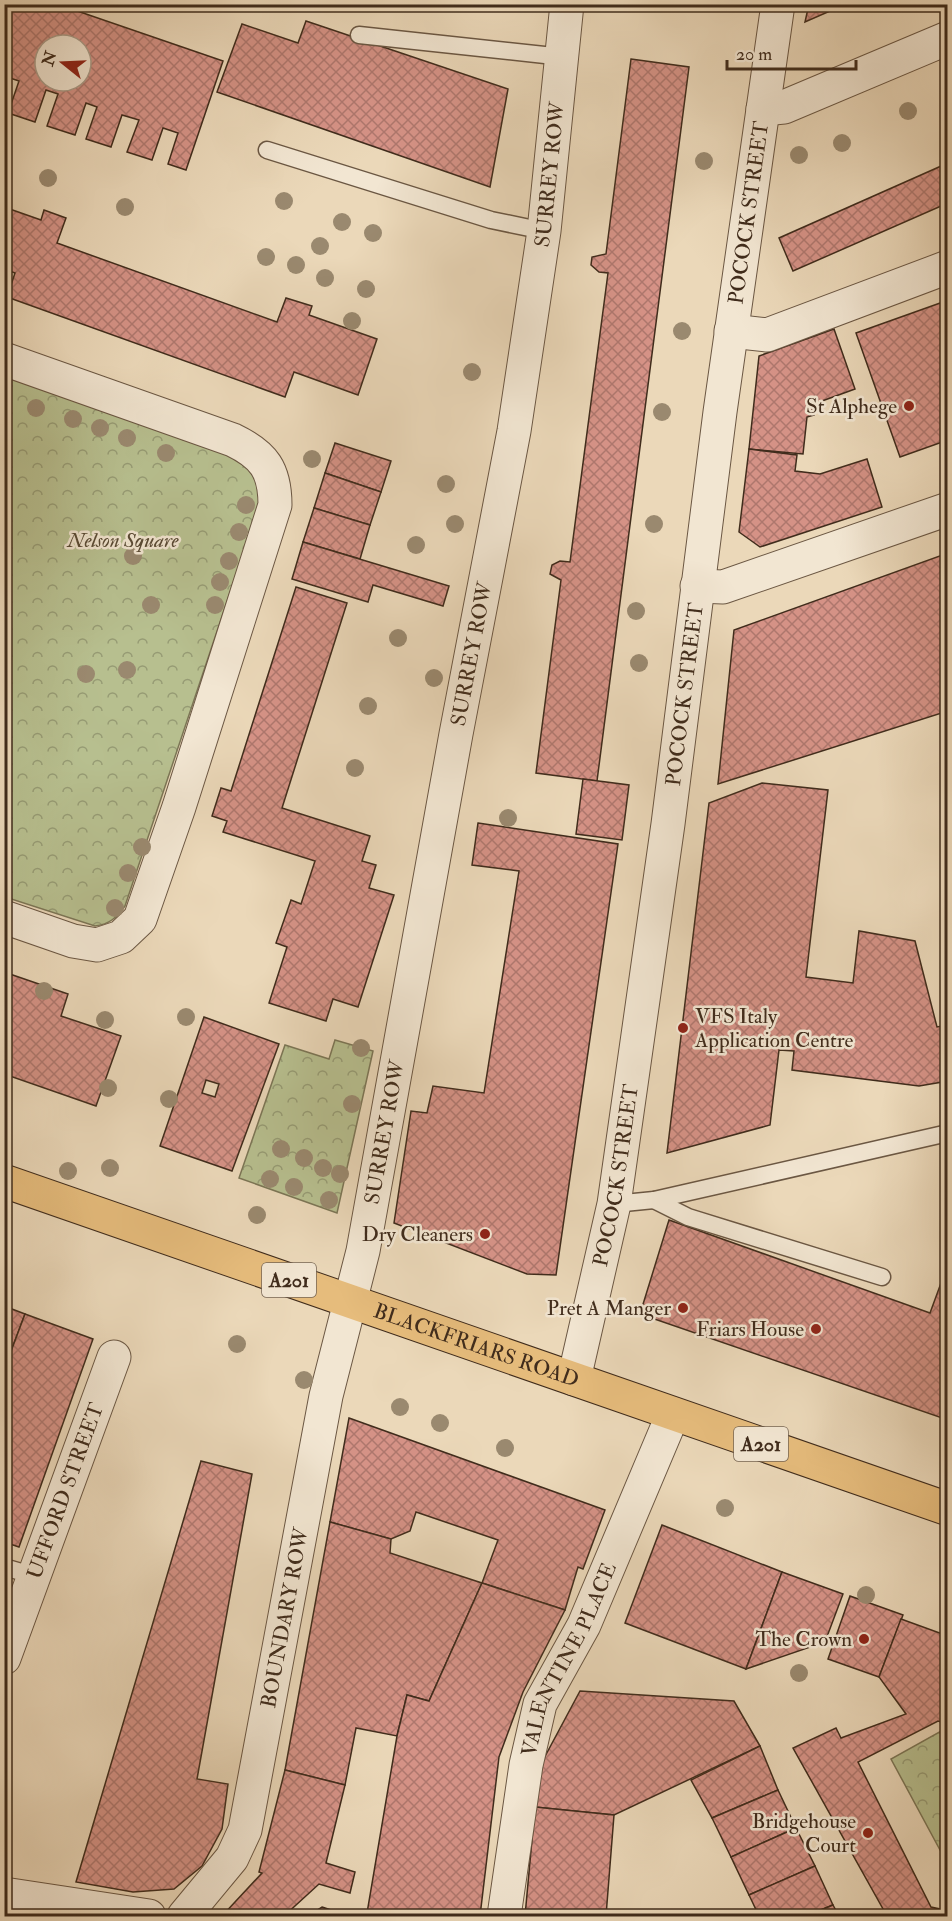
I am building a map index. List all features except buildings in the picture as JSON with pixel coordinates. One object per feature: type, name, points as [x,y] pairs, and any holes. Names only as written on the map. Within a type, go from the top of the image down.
[{"type":"main road","name":"BLACKFRIARS ROAD","points":[[4,1181],[948,1509]]},
{"type":"street","name":"SURREY ROW","points":[[351,1302],[363,1251],[456,734],[514,431],[544,231],[567,4]]},
{"type":"street","name":"POCOCK STREET","points":[[574,1379],[614,1204],[668,824],[731,331],[778,4]]},
{"type":"street","points":[[763,109],[784,107],[948,38]]},
{"type":"street","points":[[731,331],[766,335],[948,267]]},
{"type":"street","points":[[4,359],[251,448],[264,463],[275,482],[275,505],[182,797],[140,919],[121,937],[97,945],[73,941],[4,917]]},
{"type":"street","points":[[697,586],[723,587],[948,509]]},
{"type":"street","name":"BOUNDARY ROW","points":[[184,1917],[232,1858],[245,1830],[326,1396],[351,1302]]},
{"type":"street","name":"UFFORD STREET","points":[[4,1658],[114,1357]]},
{"type":"street","name":"VALENTINE PLACE","points":[[504,1917],[526,1765],[540,1704],[584,1626],[673,1414]]},
{"type":"street","points":[[4,1894],[149,1917]]},
{"type":"lane","points":[[359,35],[563,57]]},
{"type":"lane","points":[[267,150],[491,220],[544,231]]},
{"type":"lane","points":[[614,1204],[654,1200],[948,1133]]},
{"type":"lane","points":[[654,1200],[688,1217],[882,1277]]},
{"type":"lane","points":[[4,1567],[35,1576]]},
{"type":"green space","name":"Nelson Square","points":[[5,373],[238,455],[260,484],[260,503],[125,906],[112,920],[95,926],[5,897]]},
{"type":"green space","points":[[335,1040],[373,1051],[337,1213],[239,1178],[285,1045],[329,1059]]},
{"type":"green space","points":[[943,1730],[948,1731],[947,1863],[891,1759]]},
{"type":"place","name":"St Alphege","points":[[909,406]]},
{"type":"place","name":"VFS Italy Application Centre","points":[[683,1028]]},
{"type":"place","name":"Dry Cleaners","points":[[485,1234]]},
{"type":"place","name":"Pret A Manger","points":[[683,1308]]},
{"type":"place","name":"Friars House","points":[[816,1329]]},
{"type":"place","name":"The Crown","points":[[864,1639]]},
{"type":"place","name":"Bridgehouse Court","points":[[868,1833]]}]
